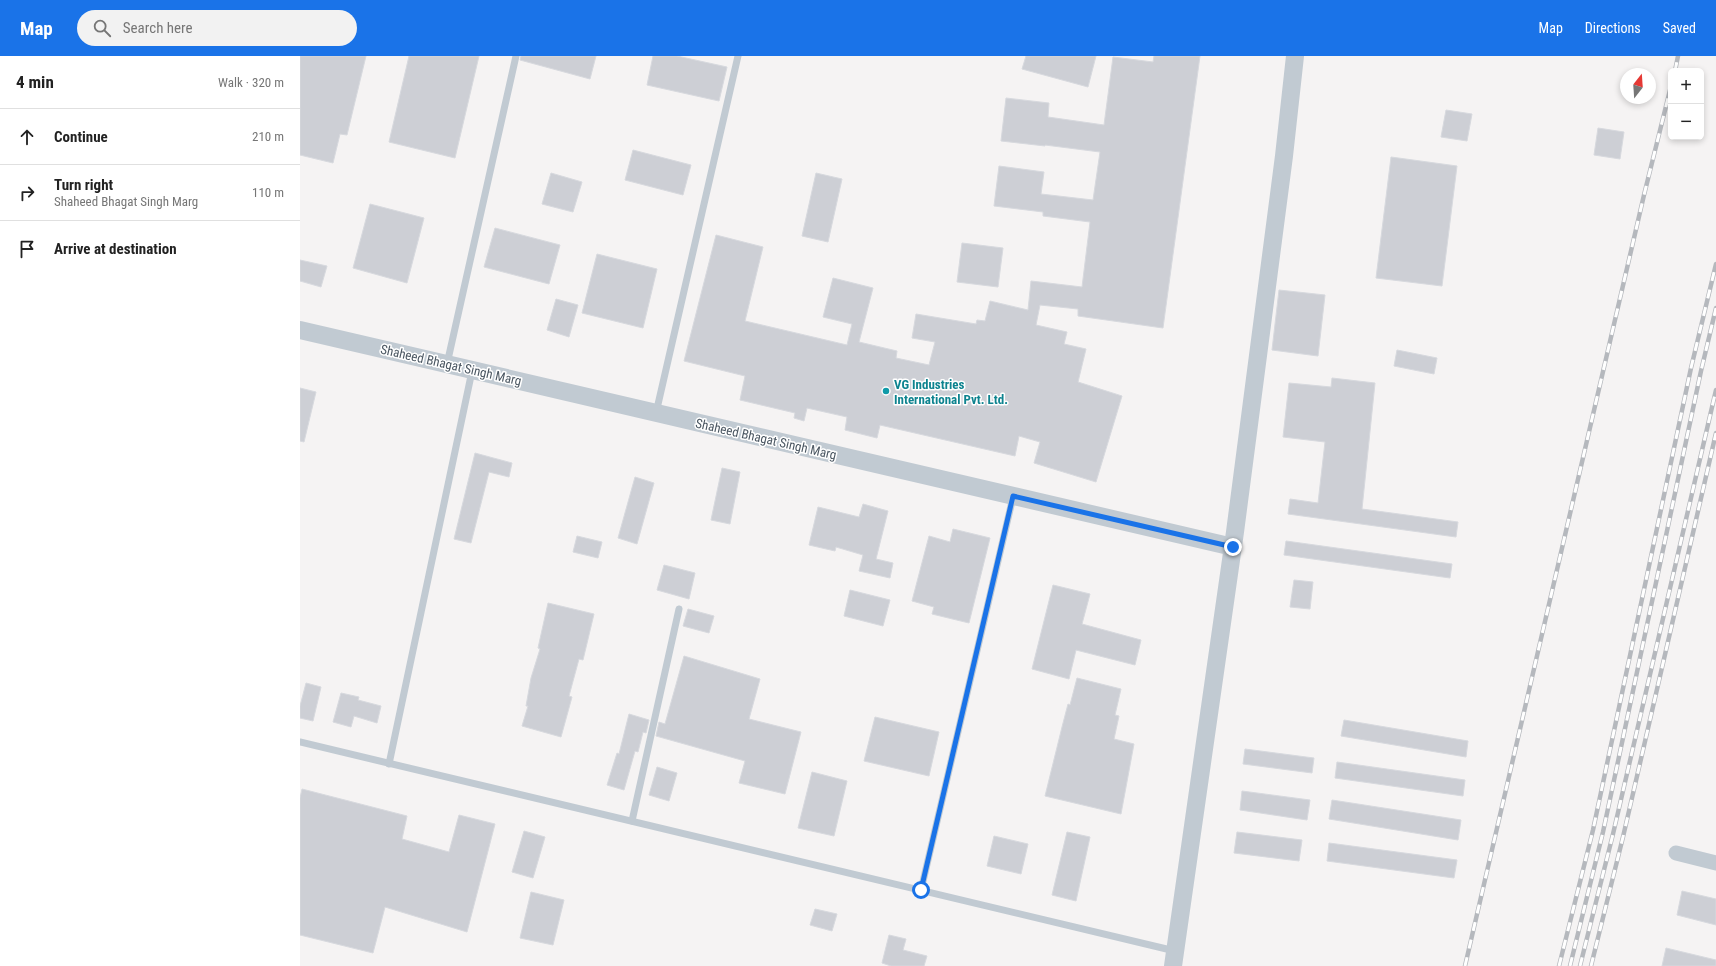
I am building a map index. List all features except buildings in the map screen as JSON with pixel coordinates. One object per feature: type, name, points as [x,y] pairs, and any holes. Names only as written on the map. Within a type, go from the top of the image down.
[{"type":"street","points":[[1174,958],[1233,547],[1284,156],[1295,56]]},
{"type":"street","name":"Shaheed Bhagat Singh Marg","points":[[300,330],[1233,547]]},
{"type":"street","points":[[1676,853],[1716,863]]},
{"type":"lane","points":[[447,365],[516,56]]},
{"type":"lane","points":[[656,413],[738,56]]},
{"type":"lane","points":[[389,764],[472,370]]},
{"type":"lane","points":[[921,890],[1013,496]]},
{"type":"lane","points":[[632,821],[679,609]]},
{"type":"lane","points":[[300,742],[921,890],[1174,958]]},
{"type":"railway","points":[[1676,68],[1678,56]]},
{"type":"railway","points":[[1465,966],[1644,195],[1668,98]]},
{"type":"railway","points":[[1559,966],[1593,830],[1691,368],[1716,264]]},
{"type":"railway","points":[[1570,966],[1603,832],[1701,371],[1716,308]]},
{"type":"railway","points":[[1580,966],[1613,834],[1716,390]]},
{"type":"railway","points":[[1591,966],[1623,837],[1716,433]]},
{"type":"place","name":"VG Industries International Pvt. Ltd.","points":[[886,391]]},
{"type":"route","points":[[921,890],[1013,496],[1233,547]]}]
